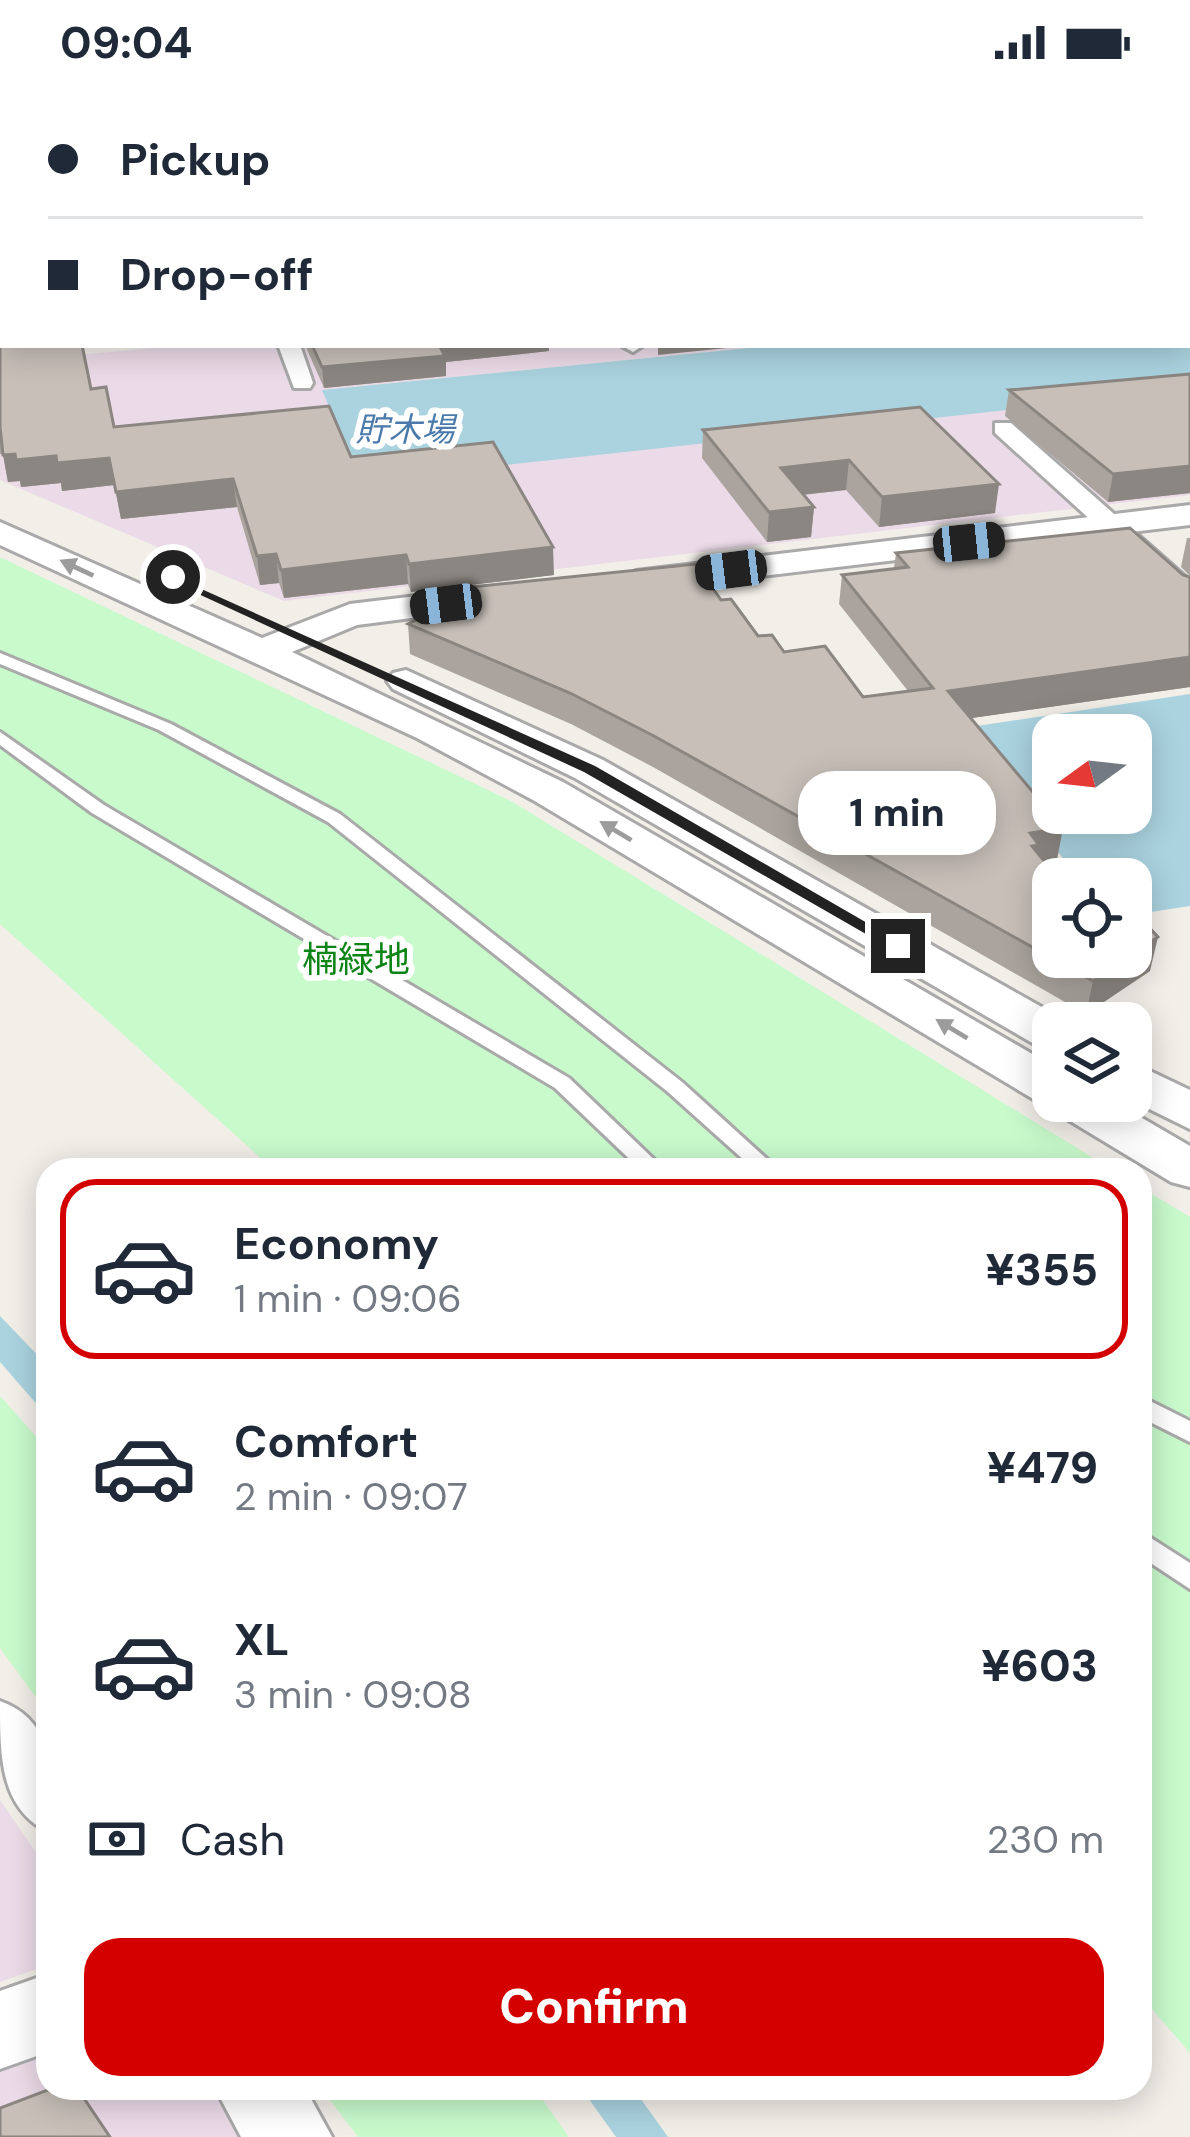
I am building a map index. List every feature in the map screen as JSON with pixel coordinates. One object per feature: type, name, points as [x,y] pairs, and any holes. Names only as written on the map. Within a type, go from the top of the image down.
[{"type":"street","points":[[290,348],[302,383]]},
{"type":"street","points":[[1003,428],[1190,596]]},
{"type":"street","points":[[0,500],[589,769],[1032,1022]]},
{"type":"street","points":[[612,584],[1190,515]]},
{"type":"street","points":[[0,532],[548,790],[1032,1076]]},
{"type":"street","points":[[261,652],[350,615],[517,595]]},
{"type":"street","points":[[1152,1105],[1187,1149]]},
{"type":"street","points":[[1124,1122],[1187,1149]]},
{"type":"street","points":[[0,1732],[36,1782]]},
{"type":"street","points":[[0,2030],[36,2017]]},
{"type":"street","points":[[264,2100],[291,2137]]},
{"type":"lane","points":[[0,658],[165,727],[334,818],[674,1087],[754,1158]]},
{"type":"lane","points":[[0,737],[98,809],[562,1083],[642,1158]]},
{"type":"lane","points":[[1152,1412],[1190,1432]]},
{"type":"lane","points":[[1152,1551],[1190,1578]]},
{"type":"shaded area","points":[[153,348],[750,348],[323,390],[1190,390],[1190,495],[284,601],[0,480],[0,362]]},
{"type":"shaded area","points":[[0,1800],[36,1852],[36,1969],[0,1982]]},
{"type":"shaded area","points":[[36,2059],[36,2100],[217,2100],[243,2137],[0,2137],[0,2072]]},
{"type":"green space","name":"楠緑地","points":[[0,557],[511,801],[1093,1158],[261,1158],[0,924]]},
{"type":"green space","points":[[1152,1194],[1190,1217],[1190,2053],[1152,2009]]},
{"type":"green space","points":[[0,1396],[36,1436],[36,1698],[0,1648]]},
{"type":"green space","points":[[330,2100],[543,2100],[569,2137],[358,2137]]},
{"type":"water","name":"貯木場","points":[[749,348],[1190,348],[1190,390],[360,481],[322,390]]},
{"type":"water","points":[[1190,694],[1190,906],[1152,912],[1152,858],[1063,858],[1043,834],[1152,834],[1152,714],[1057,714]]},
{"type":"water","points":[[1032,718],[1032,820],[957,729]]},
{"type":"water","points":[[0,1316],[36,1354],[36,1403],[0,1362]]},
{"type":"water","points":[[590,2100],[642,2100],[668,2137],[616,2137]]},
{"type":"building","points":[[0,348],[83,348],[91,389],[106,387],[114,427],[329,406],[351,457],[493,442],[553,547],[409,564],[406,555],[281,570],[276,554],[257,556],[233,479],[116,492],[109,458],[57,463],[56,456],[16,460],[15,454],[3,455]]},
{"type":"building","points":[[313,348],[441,348],[445,356],[322,367]]},
{"type":"building","points":[[1190,374],[1190,466],[1113,474],[1009,390]]},
{"type":"building","points":[[920,407],[999,484],[882,497],[849,460],[781,468],[814,507],[769,512],[703,430]]},
{"type":"building","points":[[1130,528],[1190,577],[1190,657],[948,691],[1032,791],[1030,833],[1039,845],[1032,846],[1042,858],[1032,858],[1032,947],[654,736],[570,693],[408,624],[434,611],[422,592],[696,564],[721,600],[731,599],[758,636],[772,635],[784,652],[825,646],[863,697],[933,688],[842,575],[908,567],[896,553]]},
{"type":"building","points":[[36,2094],[36,2100],[85,2100],[110,2137],[0,2137],[0,2108]]},
{"type":"route","points":[[173,577],[470,710],[589,769],[898,946]]}]
